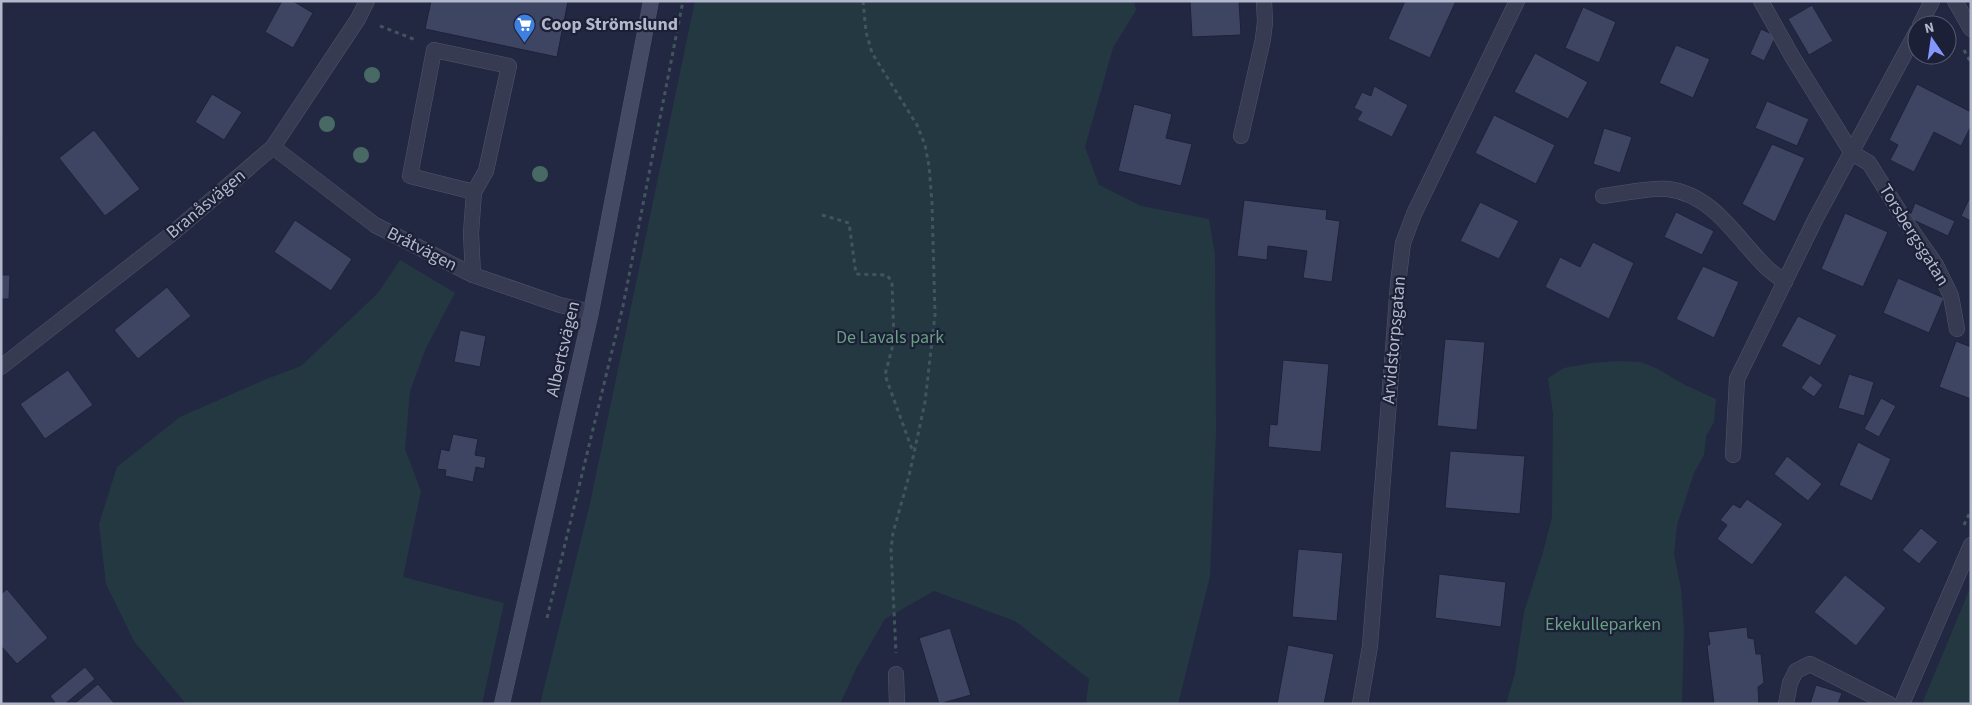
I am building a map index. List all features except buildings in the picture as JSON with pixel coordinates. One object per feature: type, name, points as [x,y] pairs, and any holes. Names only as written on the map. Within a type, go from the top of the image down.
[{"type":"street","name":"Branåsvägen","points":[[1,367],[174,232],[273,148],[358,19],[367,1]]},
{"type":"street","name":"Albertsvägen","points":[[502,704],[591,312],[651,1]]},
{"type":"street","points":[[1241,136],[1264,39],[1264,1]]},
{"type":"street","name":"Arvidstorpsgatan","points":[[1360,704],[1370,646],[1398,284],[1404,243],[1414,214],[1517,1]]},
{"type":"street","name":"Torsbergsgatan","points":[[1761,1],[1793,58],[1852,153],[1869,163],[1936,265],[1951,296],[1957,329]]},
{"type":"street","points":[[1925,15],[1932,1]]},
{"type":"street","points":[[1955,1],[1971,29]]},
{"type":"street","points":[[472,275],[471,233],[474,192],[486,171],[509,66],[434,50],[410,176],[474,192]]},
{"type":"street","points":[[1733,455],[1737,379],[1816,218],[1907,50]]},
{"type":"street","name":"Bråtvägen","points":[[273,148],[375,225],[472,275],[560,305],[591,312]]},
{"type":"street","points":[[1603,196],[1666,189],[1688,193],[1716,212],[1767,268],[1785,282]]},
{"type":"street","points":[[1902,704],[1971,546]]},
{"type":"street","points":[[1786,704],[1790,683],[1796,671],[1810,664],[1889,704]]},
{"type":"street","points":[[896,674],[897,704]]},
{"type":"path","points":[[545,626],[623,306],[683,1]]},
{"type":"path","points":[[863,1],[866,32],[872,52],[917,125],[925,145],[932,203],[935,315],[926,402],[910,476],[893,533],[891,549],[896,674]]},
{"type":"path","points":[[358,19],[411,38],[434,50]]},
{"type":"path","points":[[822,215],[849,223],[856,274],[887,275],[892,282],[894,341],[885,375],[914,452]]},
{"type":"green space","name":"De Lavals park","points":[[695,1],[1134,1],[1136,10],[1113,48],[1085,147],[1099,185],[1141,206],[1209,219],[1215,255],[1216,434],[1210,576],[1178,704],[1086,704],[1089,679],[1015,621],[934,591],[885,619],[857,667],[840,704],[540,704],[589,508]]},
{"type":"green space","points":[[400,260],[455,293],[426,348],[410,391],[405,449],[421,491],[403,577],[504,603],[482,704],[186,704],[134,641],[106,584],[99,524],[117,467],[180,417],[301,366],[378,293]]},
{"type":"green space","name":"Ekekulleparken","points":[[1620,361],[1641,362],[1716,399],[1714,422],[1706,436],[1704,455],[1694,473],[1677,525],[1674,554],[1681,589],[1684,628],[1682,704],[1506,704],[1515,673],[1524,612],[1552,517],[1553,414],[1548,378],[1564,368]]},
{"type":"green space","points":[[1971,586],[1971,704],[1922,704]]},
{"type":"place","name":"Coop Strömslund","points":[[525,43]]}]
